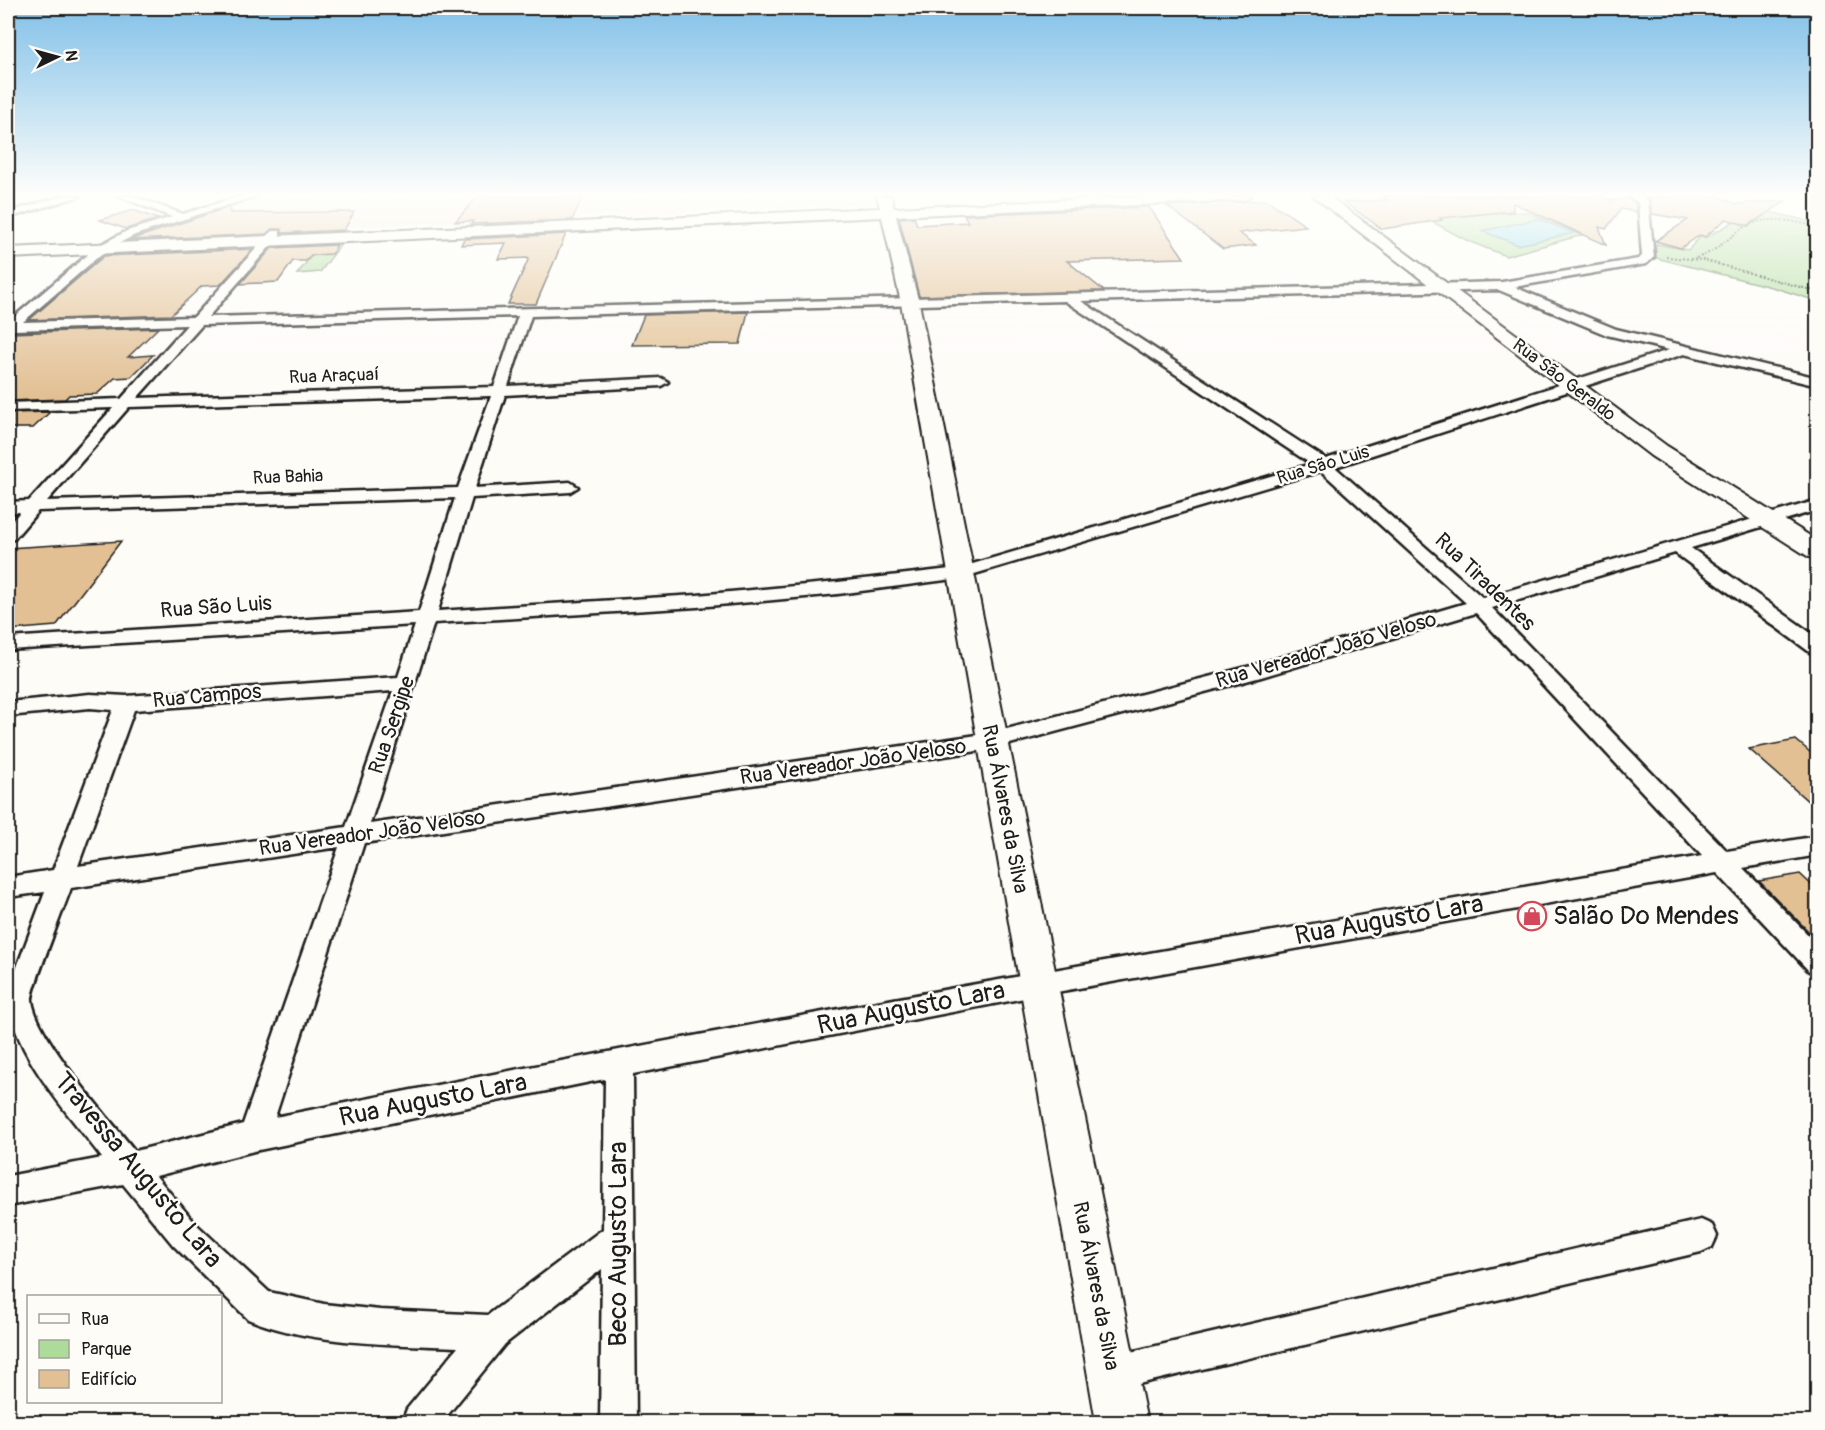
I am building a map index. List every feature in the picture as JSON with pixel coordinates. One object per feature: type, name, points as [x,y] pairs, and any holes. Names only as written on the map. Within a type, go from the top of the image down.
[{"type":"street","points":[[8,327],[86,263]]},
{"type":"street","points":[[8,535],[250,263]]},
{"type":"street","name":"Rua Álvares da Silva","points":[[900,263],[962,573],[991,741],[1040,983],[1122,1422]]},
{"type":"street","name":"Rua São Geraldo","points":[[1408,263],[1659,451],[1818,552]]},
{"type":"street","points":[[8,327],[1067,297],[1442,289],[1502,286],[1638,263]]},
{"type":"street","points":[[1502,286],[1612,332],[1818,382]]},
{"type":"street","name":"Rua Tiradentes","points":[[1067,297],[1324,465],[1480,606],[1818,963]]},
{"type":"street","name":"Rua Sergipe","points":[[254,1137],[406,683],[465,493],[526,312]]},
{"type":"street","name":"Rua São Luis","points":[[8,644],[697,601],[838,588],[962,573],[1324,465],[1682,350]]},
{"type":"street","name":"Rua Araçuaí","points":[[8,407],[500,391],[661,382]]},
{"type":"street","name":"Rua Bahia","points":[[8,507],[465,493],[570,487]]},
{"type":"street","name":"Rua Vereador João Veloso","points":[[8,887],[991,741],[1254,672],[1818,505]]},
{"type":"street","points":[[1679,548],[1818,648]]},
{"type":"street","name":"Rua Campos","points":[[8,709],[90,701],[126,703],[406,683]]},
{"type":"street","name":"Travessa Augusto Lara","points":[[126,703],[18,999],[26,1023],[48,1064],[184,1234],[260,1307],[324,1321],[380,1327],[493,1332]]},
{"type":"street","name":"Rua Augusto Lara","points":[[8,1191],[129,1168],[254,1137],[499,1086],[619,1065],[1040,983],[1721,860],[1818,845]]},
{"type":"street","name":"Beco Augusto Lara","points":[[618,1422],[619,1065]]},
{"type":"street","points":[[1113,1373],[1701,1236]]},
{"type":"street","points":[[420,1422],[493,1332],[618,1237]]},
{"type":"path","points":[[1710,263],[1818,292]]},
{"type":"green space","points":[[306,263],[327,263],[320,272],[297,274]]},
{"type":"green space","points":[[1675,263],[1817,263],[1817,301]]},
{"type":"building","points":[[96,263],[240,263],[220,285],[202,286],[171,315],[29,320]]},
{"type":"building","points":[[259,263],[292,263],[278,282],[240,284]]},
{"type":"building","points":[[527,263],[554,263],[536,304],[508,304]]},
{"type":"building","points":[[910,263],[1069,263],[1104,291],[919,296]]},
{"type":"building","points":[[748,312],[740,344],[632,345],[644,315]]},
{"type":"building","points":[[158,328],[128,357],[153,355],[131,377],[115,378],[97,394],[69,395],[65,399],[8,401],[8,336],[11,333]]},
{"type":"building","points":[[50,412],[33,428],[8,428],[8,413]]},
{"type":"building","points":[[121,541],[56,626],[8,630],[8,548]]},
{"type":"building","points":[[1796,740],[1818,759],[1818,810],[1749,749]]},
{"type":"building","points":[[1800,874],[1818,891],[1818,941],[1759,881]]},
{"type":"place","name":"Salão Do Mendes","points":[[1532,916]]}]
